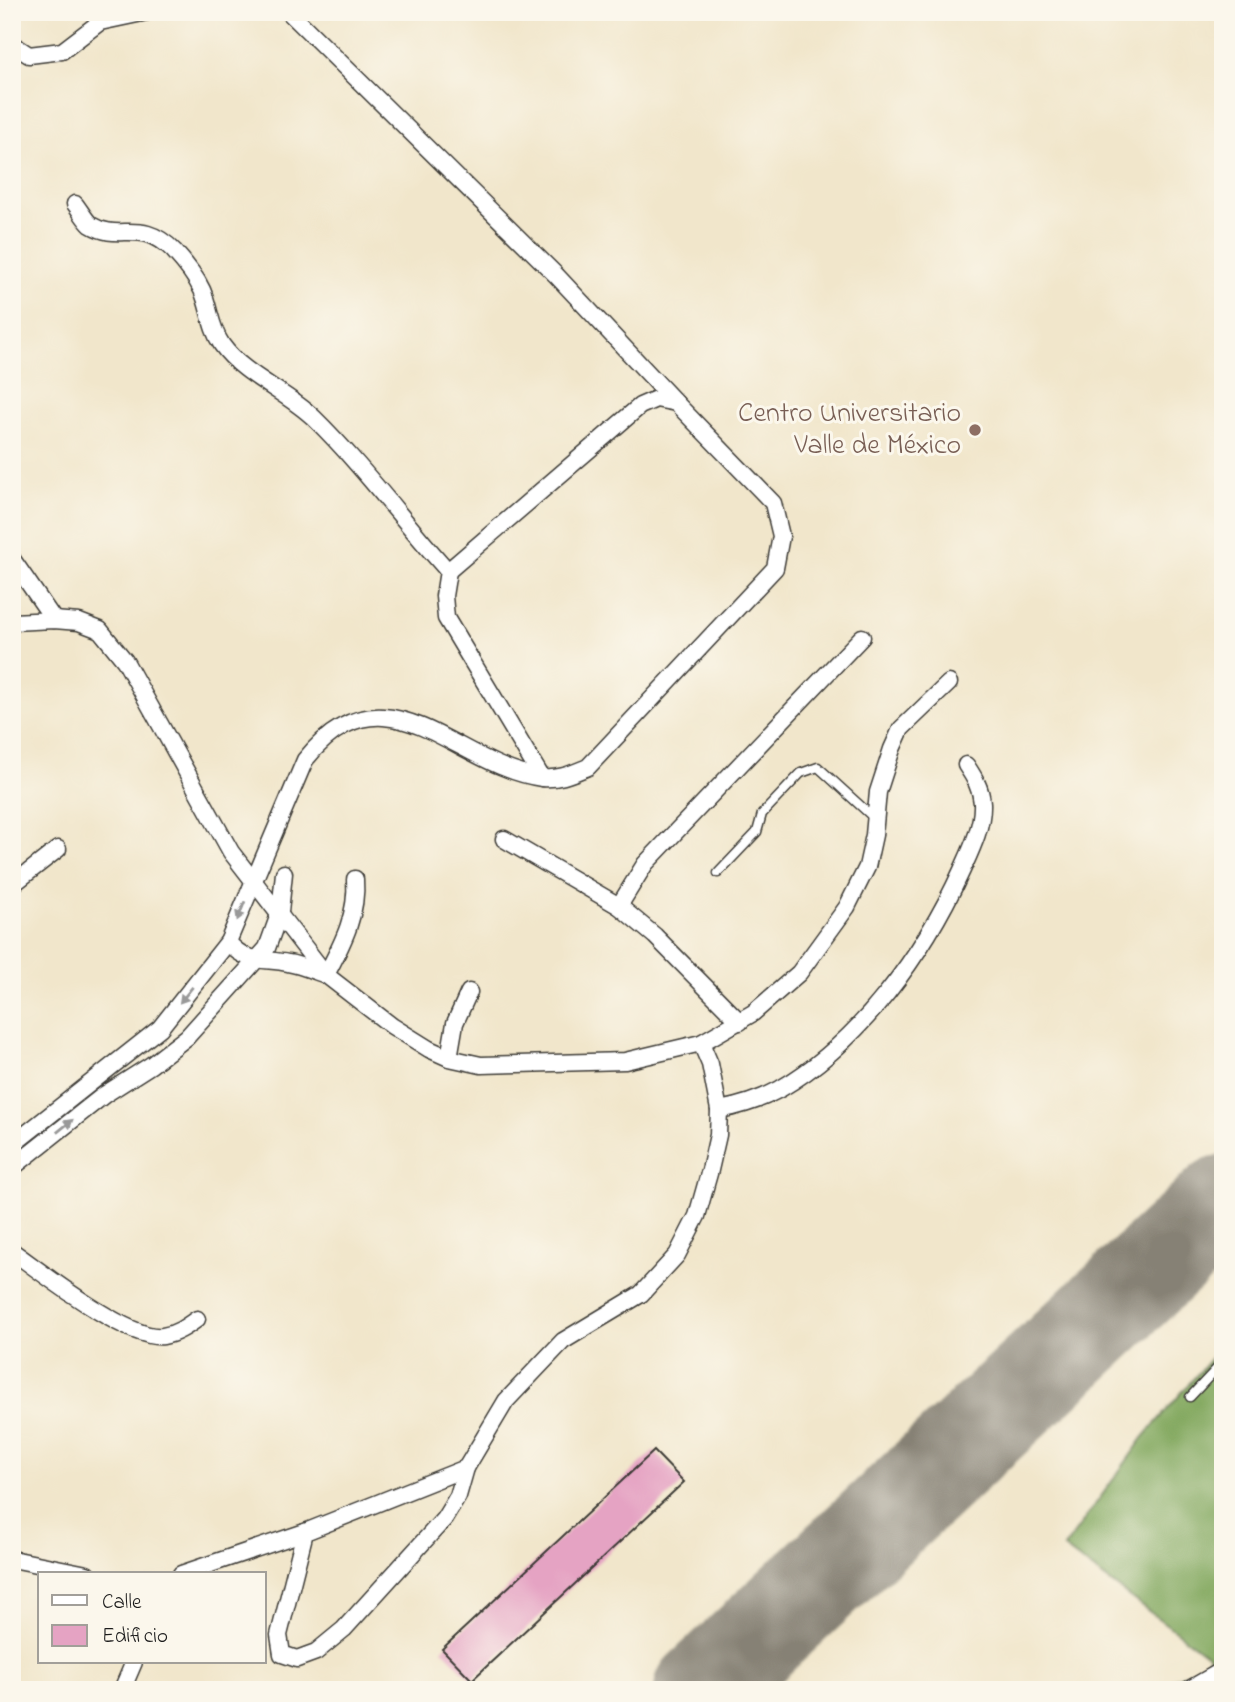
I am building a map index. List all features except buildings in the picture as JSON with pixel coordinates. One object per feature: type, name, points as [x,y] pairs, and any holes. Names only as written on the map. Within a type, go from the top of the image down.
[{"type":"street","points":[[12,44],[29,55],[62,51],[100,22],[146,12]]},
{"type":"street","points":[[12,1145],[160,1027],[228,942],[305,760],[324,736],[359,719],[406,718],[507,768],[542,778],[566,777],[588,767],[775,568],[782,536],[773,503],[556,275],[289,12]]},
{"type":"street","points":[[75,204],[89,224],[105,231],[155,234],[173,250],[202,289],[210,323],[223,346],[250,371],[284,393],[314,418],[448,571]]},
{"type":"street","points":[[542,778],[446,618],[444,596],[448,571],[640,406],[656,399],[676,403]]},
{"type":"street","points":[[12,559],[54,620]]},
{"type":"street","points":[[12,622],[79,622],[100,630],[125,660],[232,852],[326,975],[392,1026],[449,1058],[481,1065],[625,1062],[701,1043],[740,1022],[799,973],[847,907],[867,867],[884,767],[901,729],[949,683]]},
{"type":"street","points":[[619,906],[645,864],[862,637]]},
{"type":"street","points":[[719,1110],[747,1104],[780,1089],[815,1064],[861,1021],[923,942],[950,895],[971,849],[980,821],[980,789],[966,765]]},
{"type":"street","points":[[504,839],[619,906],[655,936],[740,1022]]},
{"type":"street","points":[[12,885],[58,849]]},
{"type":"street","points":[[12,1168],[104,1095],[151,1065],[187,1037],[268,948],[280,912],[284,873]]},
{"type":"street","points":[[326,975],[344,939],[354,910],[355,879]]},
{"type":"street","points":[[228,942],[238,954],[254,961],[291,963],[326,975]]},
{"type":"street","points":[[449,1058],[455,1023],[469,992]]},
{"type":"street","points":[[305,1532],[279,1635],[282,1654],[297,1659],[316,1653],[344,1629],[444,1519],[458,1496],[466,1468],[506,1401],[563,1341],[641,1294],[677,1255],[700,1204],[718,1135],[719,1110],[710,1064],[701,1043]]},
{"type":"street","points":[[12,1251],[95,1309],[135,1331],[160,1337],[179,1331],[197,1320]]},
{"type":"street","points":[[187,1572],[305,1532],[466,1468]]},
{"type":"street","points":[[12,1559],[77,1572]]},
{"type":"street","points":[[122,1690],[133,1664]]},
{"type":"street","points":[[1188,1690],[1223,1670]]},
{"type":"lane","points":[[718,873],[757,832],[762,814],[801,773],[811,767],[818,767],[875,819]]},
{"type":"lane","points":[[1190,1397],[1223,1362]]},
{"type":"green space","points":[[1223,1344],[1223,1690],[1150,1690],[1206,1665],[1209,1656],[1064,1548],[1143,1438]]},
{"type":"runway","points":[[702,1690],[1223,1203]]},
{"type":"place","name":"Centro Universitario Valle de México","points":[[975,430]]}]
